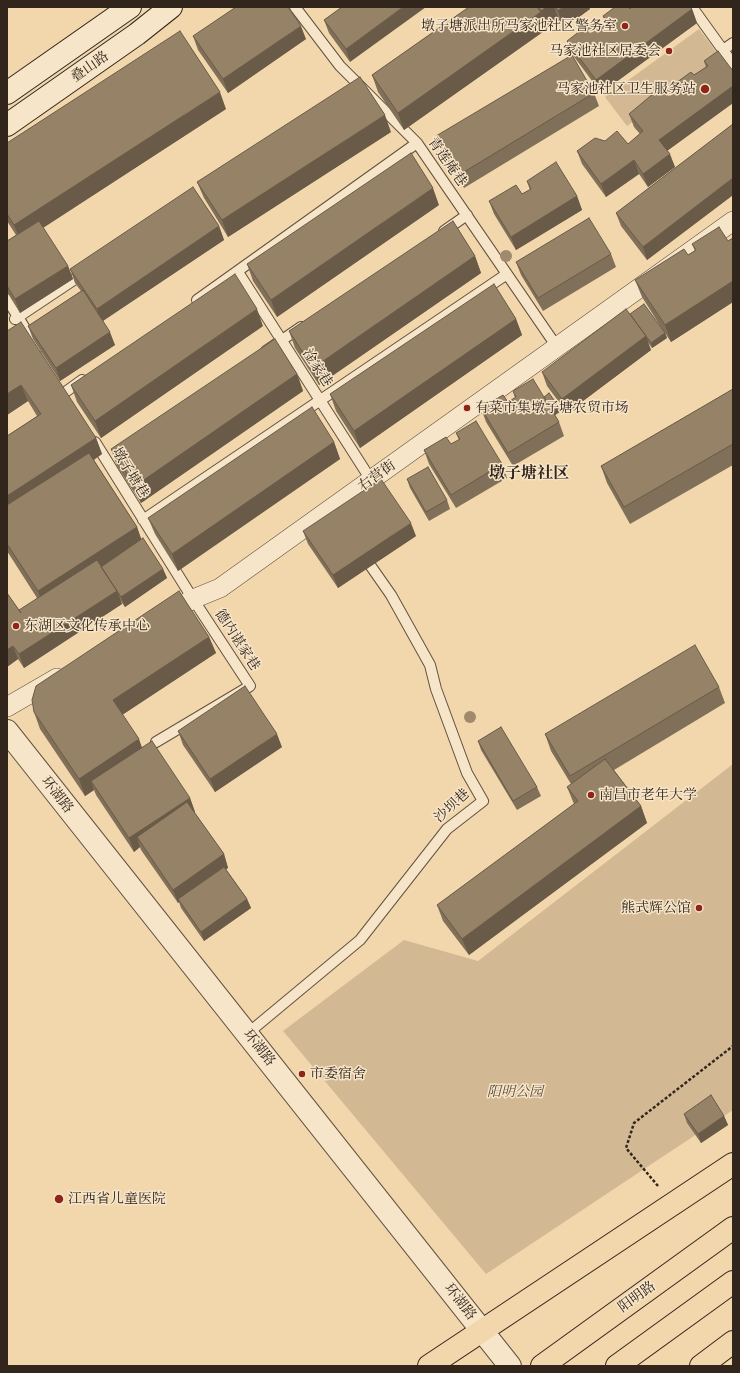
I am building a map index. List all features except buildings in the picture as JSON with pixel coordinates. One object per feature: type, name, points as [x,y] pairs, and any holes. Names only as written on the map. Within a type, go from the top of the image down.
[{"type":"main road","points":[[429,1366],[733,1164]]},
{"type":"main road","name":"阳明路","points":[[542,1366],[733,1228]]},
{"type":"main road","points":[[616,1366],[733,1282]]},
{"type":"main road","points":[[700,1366],[733,1342]]},
{"type":"street","name":"叠山路","points":[[7,93],[130,7]]},
{"type":"street","name":"叠山路","points":[[7,125],[137,34],[171,7]]},
{"type":"street","name":"右营街","points":[[152,623],[193,599],[220,588],[334,512],[372,480],[733,221]]},
{"type":"street","points":[[7,707],[69,671]]},
{"type":"street","name":"环湖路","points":[[7,731],[510,1366]]},
{"type":"lane","name":"青莲庵巷","points":[[295,7],[359,90],[417,143],[557,347]]},
{"type":"lane","points":[[692,7],[733,64]]},
{"type":"lane","points":[[723,50],[733,43]]},
{"type":"lane","points":[[186,308],[417,143]]},
{"type":"lane","points":[[434,237],[467,215]]},
{"type":"lane","points":[[17,318],[91,268]]},
{"type":"lane","name":"淦家巷","points":[[238,272],[372,480]]},
{"type":"lane","points":[[143,520],[507,274]]},
{"type":"lane","points":[[7,299],[17,318],[41,355]]},
{"type":"lane","points":[[256,358],[308,322]]},
{"type":"lane","points":[[64,393],[90,375]]},
{"type":"lane","name":"墩子塘巷","points":[[89,433],[109,457],[143,520],[193,599]]},
{"type":"lane","name":"沙坝巷","points":[[248,1034],[360,940],[447,829],[483,801],[467,773],[436,689],[430,665],[391,595],[357,545]]},
{"type":"lane","name":"德内谌家巷","points":[[156,742],[250,686],[193,599]]},
{"type":"path","points":[[673,1204],[626,1148],[634,1123],[733,1046]]},
{"type":"green space","points":[[699,29],[721,58],[627,126],[605,97]]},
{"type":"green space","name":"阳明公园","points":[[733,764],[733,1110],[486,1274],[283,1031],[404,940],[478,961]]},
{"type":"place","name":"墩子塘派出所马家池社区警务室","points":[[625,26]]},
{"type":"place","name":"马家池社区居委会","points":[[669,51]]},
{"type":"place","name":"马家池社区卫生服务站","points":[[705,89]]},
{"type":"place","name":"有菜市集墩子塘农贸市场","points":[[467,408]]},
{"type":"place","name":"东湖区文化传承中心","points":[[16,626]]},
{"type":"place","name":"南昌市老年大学","points":[[591,795]]},
{"type":"place","name":"熊式辉公馆","points":[[699,908]]},
{"type":"place","name":"市委宿舍","points":[[302,1074]]},
{"type":"place","name":"江西省儿童医院","points":[[59,1199]]},
{"type":"district","name":"墩子塘社区","points":[[529,474]]}]
